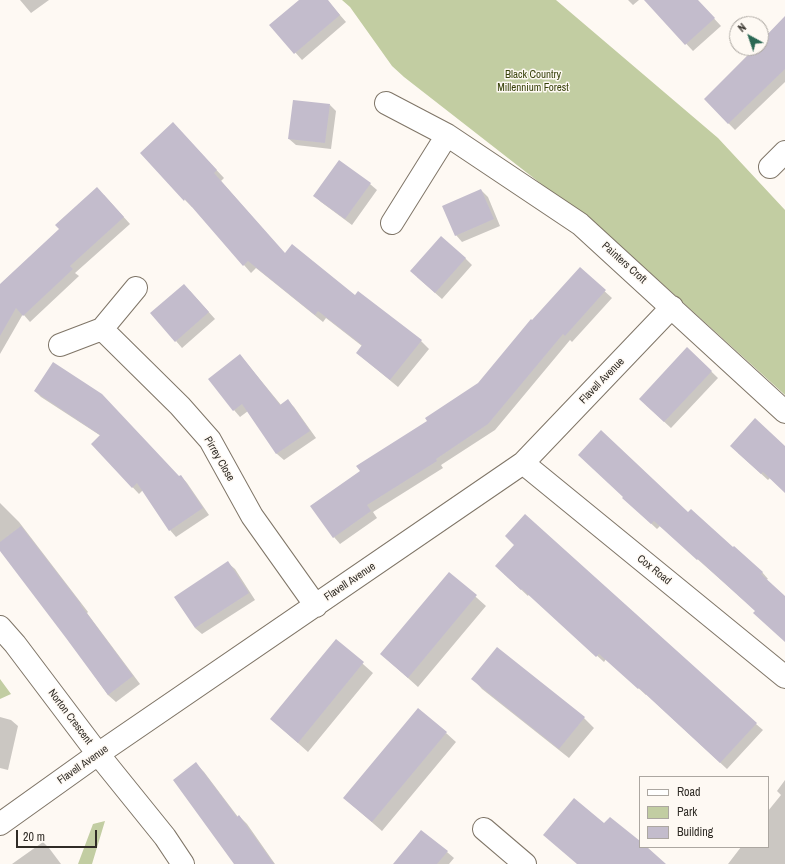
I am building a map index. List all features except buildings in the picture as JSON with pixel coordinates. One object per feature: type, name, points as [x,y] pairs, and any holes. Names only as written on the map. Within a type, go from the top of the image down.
[{"type":"street","name":"Painters Croft","points":[[386,103],[447,135],[580,224],[785,412]]},
{"type":"street","points":[[392,223],[447,135]]},
{"type":"street","points":[[770,167],[785,152]]},
{"type":"street","points":[[60,345],[102,329],[136,288]]},
{"type":"street","name":"Flavell Avenue","points":[[0,824],[98,754],[523,463],[672,307]]},
{"type":"street","name":"Pirrey Close","points":[[102,329],[180,406],[210,440],[252,516],[316,606]]},
{"type":"street","name":"Cox Road","points":[[523,463],[785,677]]},
{"type":"street","name":"Norton Crescent","points":[[0,628],[15,644],[98,754],[165,837],[183,864]]},
{"type":"street","points":[[484,829],[526,864]]},
{"type":"green space","name":"Black Country Millennium Forest","points":[[342,0],[556,0],[718,138],[785,210],[785,395],[613,239],[404,77],[392,66],[350,7]]},
{"type":"green space","points":[[0,679],[11,694],[0,699]]},
{"type":"green space","points":[[105,821],[92,864],[78,864],[93,824]]}]
